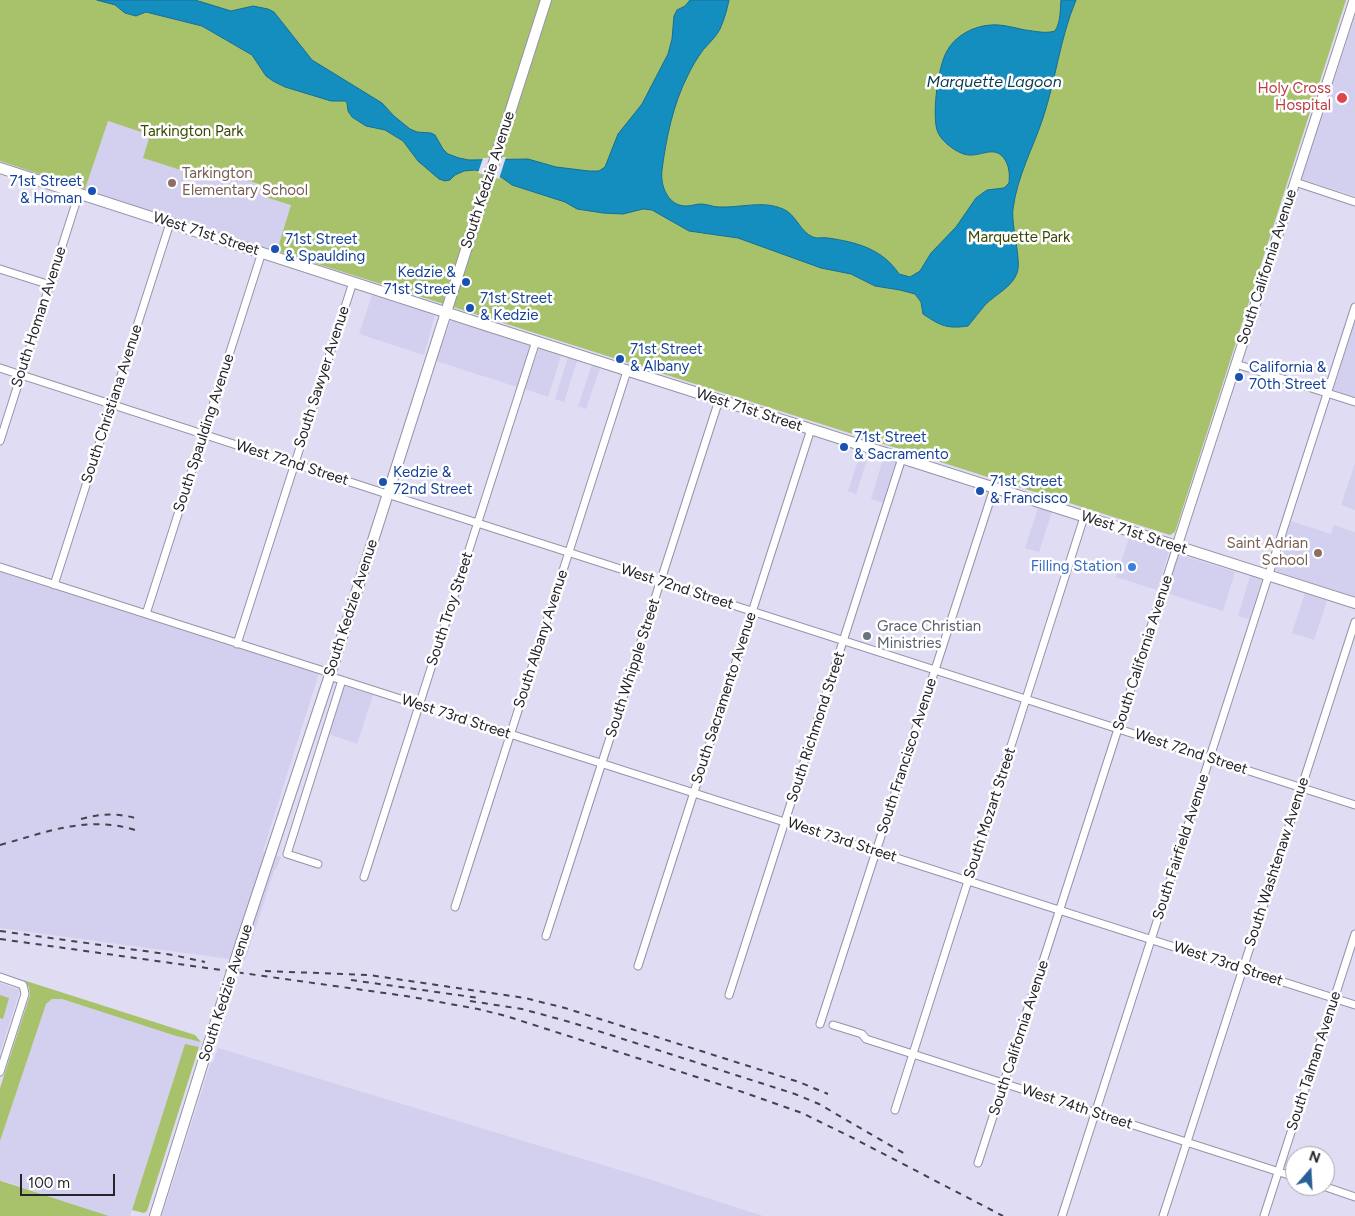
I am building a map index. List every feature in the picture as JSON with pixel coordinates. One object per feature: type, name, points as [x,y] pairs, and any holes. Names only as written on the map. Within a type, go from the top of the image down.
[{"type":"main road","name":"South Kedzie Avenue","points":[[154,1216],[241,943],[330,675],[546,0]]},
{"type":"main road","name":"West 71st Street","points":[[0,168],[536,342],[1355,603]]},
{"type":"street","name":"South California Avenue","points":[[978,1163],[1354,1]]},
{"type":"street","points":[[1295,182],[1355,202]]},
{"type":"street","name":"South Homan Avenue","points":[[0,441],[79,193]]},
{"type":"street","name":"South Christiana Avenue","points":[[54,585],[170,223]]},
{"type":"street","name":"South Spaulding Avenue","points":[[146,614],[262,252]]},
{"type":"street","points":[[0,269],[50,285]]},
{"type":"street","name":"South Sawyer Avenue","points":[[237,644],[353,282]]},
{"type":"street","name":"South Fairfield Avenue","points":[[1062,1216],[1355,307]]},
{"type":"street","name":"South Troy Street","points":[[364,877],[536,342]]},
{"type":"street","points":[[1236,364],[1355,402]]},
{"type":"street","name":"West 72nd Street","points":[[0,368],[478,524],[1355,805]]},
{"type":"street","name":"South Albany Avenue","points":[[455,907],[627,371]]},
{"type":"street","name":"South Whipple Street","points":[[546,936],[719,400]]},
{"type":"street","name":"South Sacramento Avenue","points":[[638,966],[811,429]]},
{"type":"street","name":"South Richmond Street","points":[[729,995],[902,458]]},
{"type":"street","name":"South Francisco Avenue","points":[[820,1024],[994,488]]},
{"type":"street","name":"South Mozart Street","points":[[895,1110],[1084,517]]},
{"type":"street","name":"West 73rd Street","points":[[0,567],[419,705],[1355,1005]]},
{"type":"street","name":"South Washtenaw Avenue","points":[[1163,1216],[1355,622]]},
{"type":"street","name":"South Kedzie Avenue","points":[[318,864],[287,854],[342,680]]},
{"type":"street","name":"South Talman Avenue","points":[[1264,1216],[1355,934]]},
{"type":"street","points":[[0,978],[23,985],[25,994],[0,1072]]},
{"type":"street","name":"West 74th Street","points":[[833,1025],[862,1034],[866,1039],[1285,1174]]},
{"type":"street","points":[[1335,1190],[1355,1197]]},
{"type":"shaded area","name":"Holy Cross Hospital","points":[[1355,16],[1355,196],[1301,179]]},
{"type":"shaded area","name":"Tarkington Elementary School","points":[[107,121],[150,135],[143,158],[211,179],[217,171],[268,187],[265,197],[292,205],[277,251],[85,189]]},
{"type":"shaded area","points":[[372,295],[435,315],[424,355],[359,334]]},
{"type":"shaded area","points":[[451,320],[531,346],[517,387],[436,361]]},
{"type":"shaded area","points":[[1355,321],[1355,398],[1333,391]]},
{"type":"shaded area","points":[[539,348],[561,356],[548,397],[525,389]]},
{"type":"shaded area","points":[[568,357],[577,361],[564,402],[555,399]]},
{"type":"shaded area","points":[[592,365],[600,368],[586,409],[578,406]]},
{"type":"shaded area","points":[[861,451],[869,454],[856,494],[848,491]]},
{"type":"shaded area","points":[[883,459],[895,463],[883,503],[871,499]]},
{"type":"shaded area","points":[[1355,463],[1355,510],[1341,505]]},
{"type":"shaded area","points":[[1038,508],[1052,512],[1039,552],[1025,548]]},
{"type":"shaded area","name":"Saint Adrian School","points":[[1291,521],[1331,534],[1334,525],[1355,532],[1355,597],[1275,571]]},
{"type":"shaded area","points":[[1129,538],[1169,551],[1157,590],[1116,577]]},
{"type":"shaded area","points":[[1178,554],[1235,572],[1223,611],[1166,593]]},
{"type":"shaded area","points":[[0,571],[319,673],[263,851],[281,857],[274,871],[245,961],[0,928]]},
{"type":"shaded area","points":[[1250,576],[1262,580],[1249,619],[1238,616]]},
{"type":"shaded area","points":[[1305,593],[1327,601],[1314,640],[1292,633]]},
{"type":"shaded area","points":[[344,686],[373,695],[357,744],[329,734]]},
{"type":"shaded area","points":[[0,983],[20,990],[0,1053]]},
{"type":"shaded area","points":[[53,999],[62,999],[176,1036],[201,1042],[199,1047],[185,1045],[130,1216],[109,1216],[0,1180],[0,1141],[46,1003]]},
{"type":"shaded area","points":[[218,1048],[642,1177],[763,1216],[162,1216],[211,1062],[213,1062]]},
{"type":"green space","name":"Marquette Park","points":[[0,0],[1346,0],[1175,532],[1170,535],[277,251],[291,205],[265,197],[268,187],[218,171],[212,180],[143,158],[150,135],[108,121],[85,189],[0,161]]},
{"type":"green space","points":[[23,980],[195,1035],[201,1042],[176,1036],[62,999],[52,999],[46,1004],[0,1141],[0,1088],[30,995],[29,987]]},
{"type":"green space","points":[[0,995],[9,998],[3,1019],[0,1018]]},
{"type":"green space","points":[[185,1044],[199,1047],[147,1211],[144,1213],[132,1210]]},
{"type":"green space","points":[[1,1181],[109,1216],[0,1216]]},
{"type":"water","name":"Marquette Lagoon","points":[[97,0],[195,0],[231,11],[253,6],[268,9],[274,12],[312,60],[382,103],[410,129],[435,135],[448,154],[469,160],[528,159],[556,167],[599,171],[605,167],[618,134],[642,104],[668,54],[672,39],[674,16],[677,10],[685,6],[690,0],[729,0],[720,29],[693,66],[674,110],[662,170],[662,182],[666,194],[674,203],[686,206],[701,204],[719,207],[775,206],[787,211],[809,235],[868,248],[885,258],[899,274],[910,277],[920,271],[931,253],[956,227],[976,198],[987,190],[1004,188],[1009,183],[1006,161],[1001,155],[992,152],[972,155],[961,153],[947,144],[937,130],[935,113],[937,90],[941,67],[947,51],[960,36],[978,27],[1000,25],[1040,32],[1055,31],[1059,20],[1061,0],[1076,0],[1066,29],[1043,118],[1015,197],[1013,216],[1018,260],[1017,273],[1015,278],[985,305],[968,326],[949,327],[923,314],[921,302],[915,294],[875,286],[851,274],[821,268],[738,238],[689,231],[652,210],[643,209],[623,214],[577,209],[565,202],[512,185],[497,174],[475,170],[464,171],[455,175],[450,180],[439,179],[418,161],[403,141],[385,130],[366,126],[352,117],[345,101],[331,101],[285,87],[273,81],[266,76],[252,55],[202,26],[146,12],[136,16],[125,13],[115,5]]},
{"type":"pier","points":[[506,157],[499,179],[478,173],[483,158]]},
{"type":"railway","points":[[81,819],[110,814],[139,819]]},
{"type":"railway","points":[[0,845],[67,827],[84,825],[100,824],[135,830]]},
{"type":"railway","points":[[0,931],[173,955],[205,962]]},
{"type":"railway","points":[[0,939],[406,996],[506,1016],[731,1088],[802,1113],[1003,1216]]},
{"type":"railway","points":[[265,971],[369,975],[525,998],[565,1008],[799,1082],[828,1094]]},
{"type":"railway","points":[[351,980],[479,998]]},
{"type":"railway","points":[[470,1001],[522,1009],[570,1022],[795,1094],[819,1104],[905,1154]]},
{"type":"place","name":"Holy Cross Hospital","points":[[1342,98]]},
{"type":"place","name":"Tarkington Elementary School","points":[[172,183]]},
{"type":"place","name":"71st Street & Homan","points":[[92,191]]},
{"type":"place","name":"71st Street & Spaulding","points":[[275,249]]},
{"type":"place","name":"Kedzie & 71st Street","points":[[466,282]]},
{"type":"place","name":"71st Street & Kedzie","points":[[470,308]]},
{"type":"place","name":"71st Street & Albany","points":[[620,359]]},
{"type":"place","name":"California & 70th Street","points":[[1239,377]]},
{"type":"place","name":"71st Street & Sacramento","points":[[844,447]]},
{"type":"place","name":"Kedzie & 72nd Street","points":[[383,482]]},
{"type":"place","name":"71st Street & Francisco","points":[[980,491]]},
{"type":"place","name":"Saint Adrian School","points":[[1318,553]]},
{"type":"place","name":"Filling Station","points":[[1132,567]]},
{"type":"place","name":"Grace Christian Ministries","points":[[867,636]]},
{"type":"park label","name":"Tarkington Park","points":[[192,132]]}]
